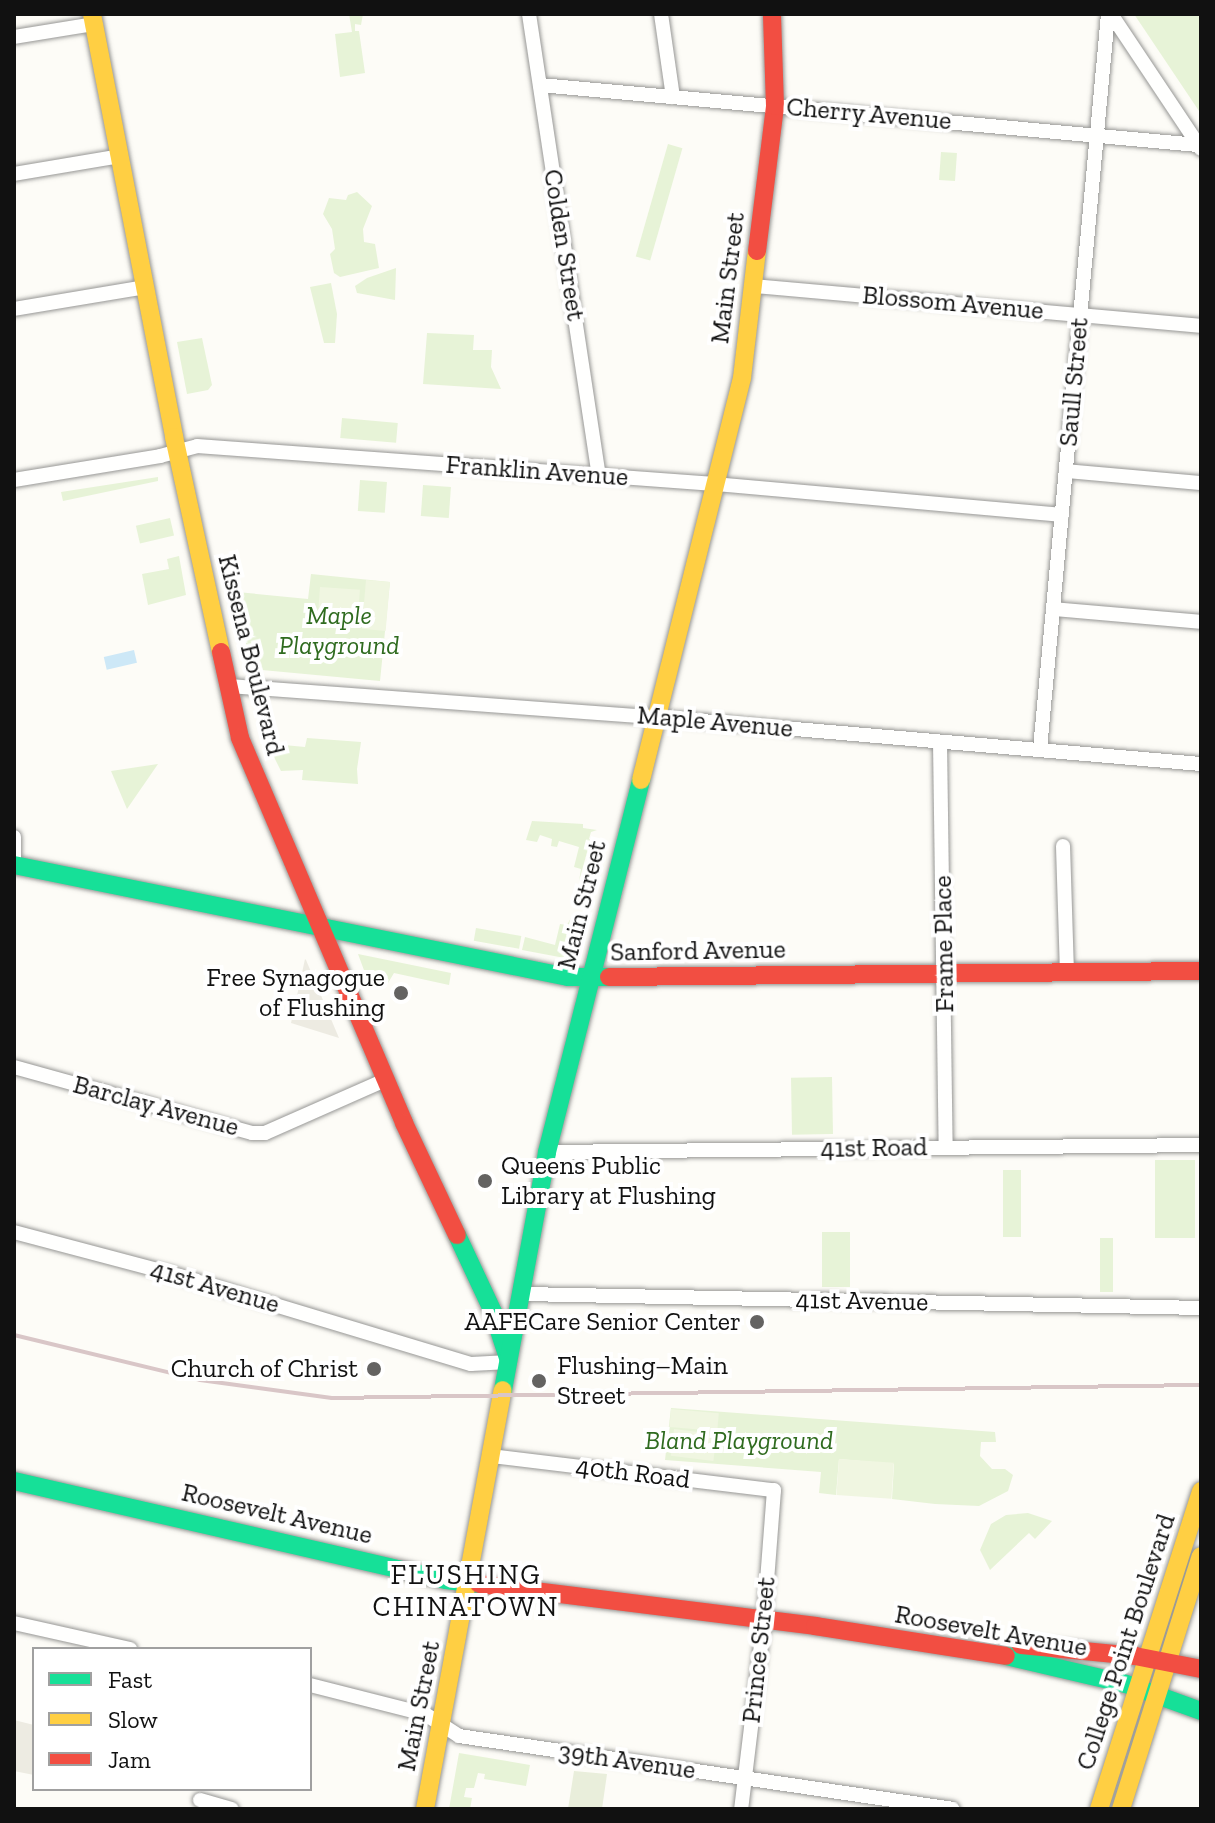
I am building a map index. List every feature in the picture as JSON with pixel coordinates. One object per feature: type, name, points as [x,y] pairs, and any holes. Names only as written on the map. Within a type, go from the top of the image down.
[{"type":"main road","name":"Main Street","points":[[425,1809],[547,1152],[742,378],[775,106],[772,14]]},
{"type":"main road","name":"Kissena Boulevard","points":[[93,19],[178,452],[249,764],[385,1080],[493,1312],[509,1362]]},
{"type":"main road","name":"Sanford Avenue","points":[[14,865],[568,977],[1201,971]]},
{"type":"main road","name":"Roosevelt Avenue","points":[[14,1481],[468,1583],[815,1626],[1041,1661],[1139,1688],[1201,1711]]},
{"type":"main road","name":"College Point Boulevard","points":[[1099,1809],[1150,1658],[1201,1491]]},
{"type":"main road","name":"College Point Boulevard","points":[[1121,1809],[1201,1556]]},
{"type":"main road","name":"Roosevelt Avenue","points":[[815,1626],[830,1623],[1169,1660],[1201,1669]]},
{"type":"street","name":"Colden Street","points":[[529,14],[599,475]]},
{"type":"street","points":[[661,14],[673,97]]},
{"type":"street","points":[[1109,14],[1200,147]]},
{"type":"street","name":"Saull Street","points":[[1040,749],[1095,133],[1109,14]]},
{"type":"street","points":[[14,37],[93,19]]},
{"type":"street","name":"Cherry Avenue","points":[[540,85],[1095,133],[1200,147]]},
{"type":"street","points":[[14,174],[120,156]]},
{"type":"street","name":"Blossom Avenue","points":[[754,286],[1201,326]]},
{"type":"street","points":[[14,309],[146,287]]},
{"type":"street","name":"Franklin Avenue","points":[[14,480],[178,452],[197,446],[715,484],[1062,515]]},
{"type":"street","points":[[1066,471],[1201,483]]},
{"type":"street","points":[[1053,609],[1201,622]]},
{"type":"street","name":"Maple Avenue","points":[[229,686],[656,717],[1201,764]]},
{"type":"street","name":"Frame Place","points":[[940,742],[946,974],[946,1147]]},
{"type":"street","points":[[14,837],[14,857]]},
{"type":"street","points":[[1063,846],[1067,973]]},
{"type":"street","name":"Barclay Avenue","points":[[14,1067],[252,1133],[265,1133],[385,1080]]},
{"type":"street","name":"41st Road","points":[[547,1152],[1201,1145]]},
{"type":"street","name":"41st Avenue","points":[[14,1232],[169,1273],[471,1364],[509,1362]]},
{"type":"street","name":"41st Avenue","points":[[523,1294],[1201,1308]]},
{"type":"street","name":"40th Road","points":[[491,1456],[774,1490]]},
{"type":"street","name":"Prince Street","points":[[741,1809],[764,1620],[774,1490]]},
{"type":"street","points":[[14,1623],[121,1647]]},
{"type":"street","name":"39th Avenue","points":[[312,1685],[417,1711],[459,1736],[953,1809]]},
{"type":"street","points":[[200,1799],[232,1809]]},
{"type":"green space","points":[[349,14],[363,14],[361,25],[355,24],[355,31],[359,31],[365,73],[340,77],[335,34],[352,32]]},
{"type":"green space","points":[[1134,14],[1201,14],[1201,114]]},
{"type":"green space","points":[[668,144],[682,148],[650,261],[636,256]]},
{"type":"green space","points":[[941,152],[957,153],[955,181],[939,180]]},
{"type":"green space","points":[[357,192],[372,206],[363,229],[364,242],[375,244],[379,268],[340,277],[334,273],[330,254],[335,249],[332,229],[323,214],[329,198],[346,200],[348,195]]},
{"type":"green space","points":[[396,268],[395,300],[357,293],[355,286],[367,278]]},
{"type":"green space","points":[[331,283],[337,314],[335,343],[324,343],[310,287]]},
{"type":"green space","points":[[427,333],[474,335],[473,350],[492,350],[491,367],[501,389],[423,384]]},
{"type":"green space","points":[[202,338],[212,385],[208,390],[187,394],[177,342]]},
{"type":"green space","points":[[342,418],[398,423],[396,443],[340,438]]},
{"type":"green space","points":[[158,477],[158,481],[63,501],[61,492]]},
{"type":"green space","points":[[360,480],[387,482],[385,513],[358,511]]},
{"type":"green space","points":[[423,485],[451,487],[449,518],[421,516]]},
{"type":"green space","points":[[170,518],[174,536],[140,543],[136,526]]},
{"type":"green space","points":[[179,556],[186,595],[148,605],[142,574],[169,569],[167,559]]},
{"type":"green space","name":"Maple Playground","points":[[311,574],[390,582],[380,681],[250,669],[237,592],[308,599]]},
{"type":"green space","points":[[366,580],[390,582],[386,631],[362,629]]},
{"type":"green space","points":[[320,587],[360,590],[358,617],[318,614]]},
{"type":"green space","points":[[307,738],[361,742],[358,784],[302,780],[303,770],[281,771],[271,751],[284,745],[305,747]]},
{"type":"green space","points":[[158,764],[127,809],[111,771]]},
{"type":"green space","points":[[532,821],[583,824],[583,828],[597,830],[591,832],[589,839],[599,846],[596,858],[586,856],[579,881],[581,869],[574,867],[579,847],[559,841],[557,847],[551,846],[552,839],[540,835],[537,842],[526,840]]},
{"type":"green space","points":[[573,914],[581,918],[570,959],[522,950],[525,937],[555,945],[560,924],[567,925]]},
{"type":"green space","points":[[476,928],[521,936],[519,949],[474,941]]},
{"type":"green space","points":[[358,954],[451,973],[449,985],[394,973],[388,983],[368,981]]},
{"type":"green space","points":[[832,1077],[833,1134],[792,1135],[791,1078]]},
{"type":"green space","points":[[1155,1160],[1195,1160],[1195,1238],[1155,1238]]},
{"type":"green space","points":[[1003,1170],[1021,1170],[1021,1237],[1003,1237]]},
{"type":"green space","points":[[822,1232],[850,1232],[850,1287],[822,1287]]},
{"type":"green space","points":[[1100,1238],[1113,1238],[1113,1292],[1100,1292]]},
{"type":"green space","name":"Bland Playground","points":[[671,1408],[995,1432],[996,1442],[981,1442],[980,1456],[992,1469],[1005,1469],[1013,1475],[1008,1491],[979,1506],[935,1504],[892,1499],[894,1464],[839,1459],[836,1495],[819,1493],[821,1472],[665,1460]]},
{"type":"green space","points":[[671,1409],[719,1413],[717,1431],[669,1427]]},
{"type":"green space","points":[[674,1429],[717,1434],[713,1461],[671,1456]]},
{"type":"green space","points":[[839,1459],[894,1463],[891,1499],[836,1495]]},
{"type":"green space","points":[[1028,1513],[1052,1521],[1035,1539],[1029,1533],[990,1570],[980,1550],[991,1524],[1006,1515]]},
{"type":"green space","points":[[459,1753],[530,1765],[526,1786],[484,1779],[485,1774],[478,1773],[474,1788],[466,1788],[464,1797],[472,1798],[470,1809],[449,1809]]},
{"type":"green space","points":[[574,1771],[607,1774],[602,1809],[568,1809]]},
{"type":"shaded area","points":[[306,960],[339,1038],[291,1023]]},
{"type":"shaded area","points":[[14,1720],[32,1724],[32,1775],[14,1771]]},
{"type":"water","points":[[134,650],[137,663],[107,670],[104,657]]},
{"type":"railway","points":[[14,1335],[200,1380],[332,1398],[1201,1385]]},
{"type":"traffic: fast","points":[[503,1390],[547,1152],[641,780]]},
{"type":"traffic: fast","points":[[14,865],[568,977],[609,977]]},
{"type":"traffic: fast","points":[[457,1235],[493,1312],[508,1358]]},
{"type":"traffic: fast","points":[[14,1481],[446,1580],[479,1584]]},
{"type":"traffic: fast","points":[[1006,1656],[1126,1684],[1201,1711]]},
{"type":"traffic: slow","points":[[92,14],[174,437],[221,652]]},
{"type":"traffic: slow","points":[[641,780],[742,378],[757,251]]},
{"type":"traffic: slow","points":[[425,1809],[503,1390]]},
{"type":"traffic: slow","points":[[1099,1809],[1201,1491]]},
{"type":"traffic: slow","points":[[1121,1809],[1201,1556]]},
{"type":"traffic: jam","points":[[757,251],[775,106],[772,14]]},
{"type":"traffic: jam","points":[[221,652],[240,738],[404,1123],[457,1235]]},
{"type":"traffic: jam","points":[[609,977],[1201,971]]},
{"type":"traffic: jam","points":[[479,1584],[815,1626],[1006,1656]]},
{"type":"traffic: jam","points":[[1021,1645],[1135,1656],[1201,1669]]},
{"type":"place","name":"Free Synagogue of Flushing","points":[[401,993]]},
{"type":"place","name":"Queens Public Library at Flushing","points":[[485,1181]]},
{"type":"place","name":"AAFECare Senior Center","points":[[757,1322]]},
{"type":"place","name":"Church of Christ","points":[[374,1369]]},
{"type":"place","name":"Flushing–Main Street","points":[[539,1381]]},
{"type":"district","name":"FLUSHING CHINATOWN","points":[[466,1591]]}]
